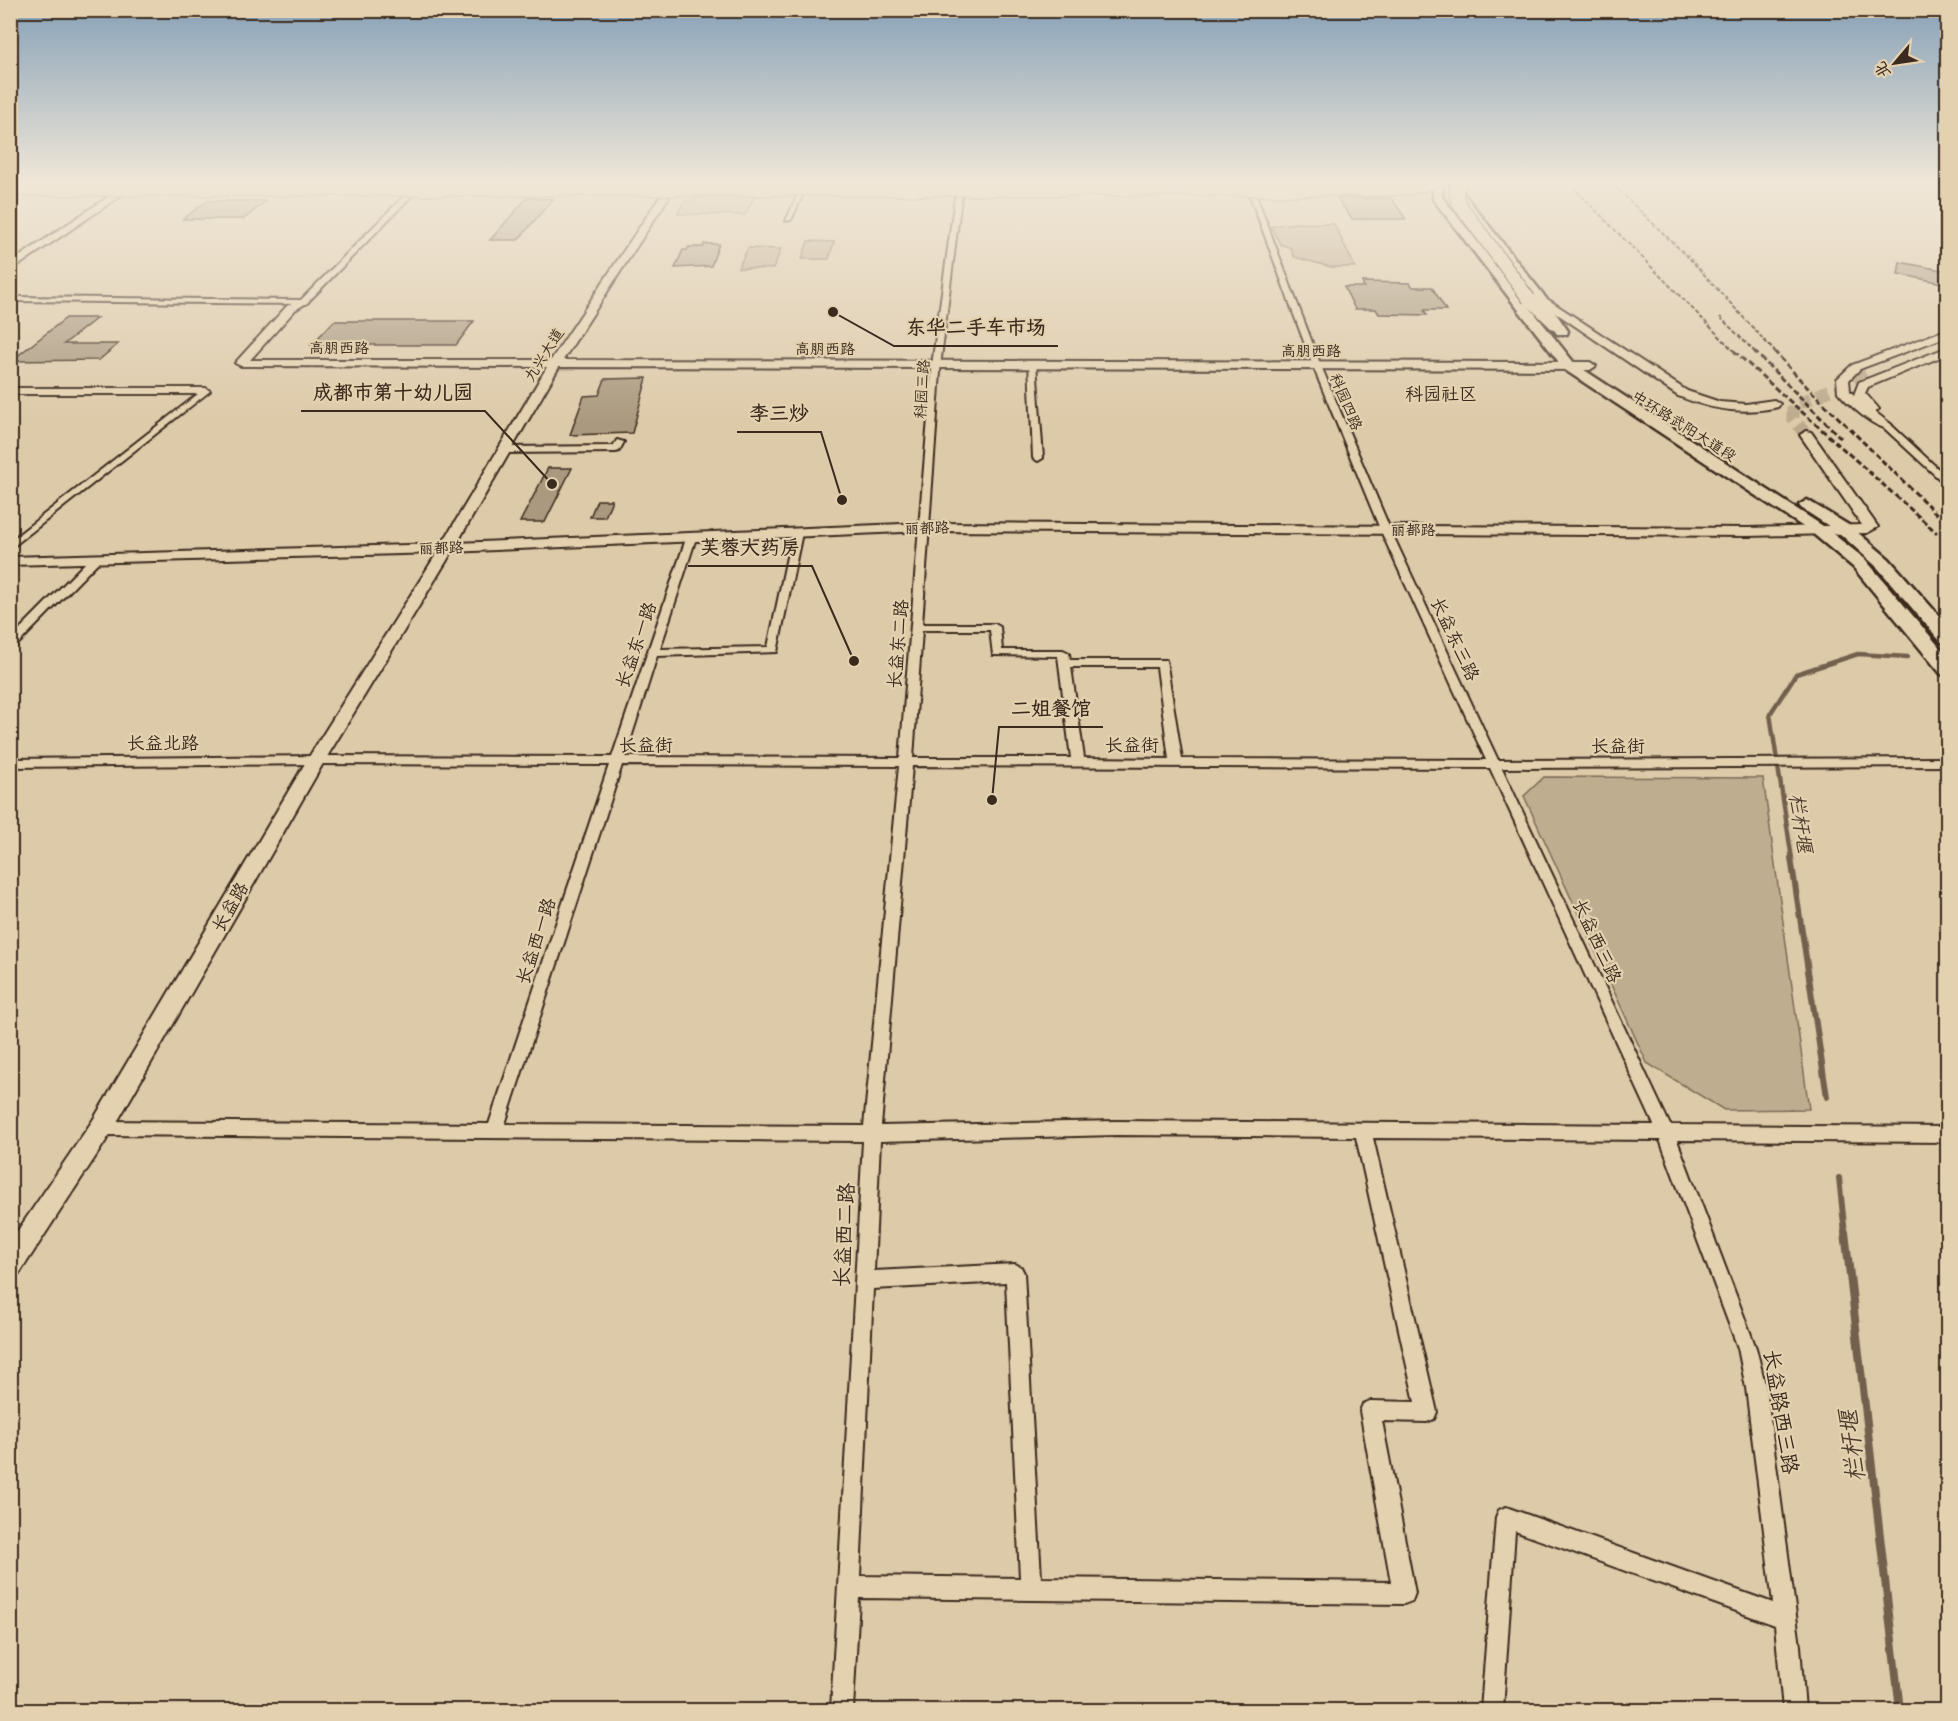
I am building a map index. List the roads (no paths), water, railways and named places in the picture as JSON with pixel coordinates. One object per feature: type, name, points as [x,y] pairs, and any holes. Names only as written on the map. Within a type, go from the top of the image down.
[{"type":"highway","points":[[1506,262],[1558,327]]},
{"type":"main road","points":[[1493,262],[1576,358]]},
{"type":"main road","name":"中环路武阳大道段","points":[[1558,327],[1576,358],[1817,529],[1859,563],[1947,670]]},
{"type":"main road","name":"中环路武阳大道段","points":[[1576,358],[1844,528],[1883,562],[1947,638]]},
{"type":"street","points":[[10,299],[303,302],[342,262]]},
{"type":"street","name":"九兴大道","points":[[447,548],[557,360],[621,262]]},
{"type":"street","name":"科园三路","points":[[925,527],[937,361],[949,262]]},
{"type":"street","name":"科园四路","points":[[1278,262],[1316,363],[1385,530]]},
{"type":"street","points":[[1534,297],[1670,387],[1688,396],[1705,403],[1741,409],[1774,404]]},
{"type":"street","name":"高朋西路","points":[[303,302],[304,308],[251,359],[1316,363]]},
{"type":"street","points":[[1947,334],[1867,372],[1859,393],[1886,425],[1947,484]]},
{"type":"street","points":[[1867,372],[1947,343]]},
{"type":"street","points":[[1886,425],[1864,411],[1844,392],[1843,379],[1947,350]]},
{"type":"street","name":"高朋西路","points":[[937,361],[1032,364],[1316,363],[1576,358]]},
{"type":"street","points":[[1032,364],[1038,458]]},
{"type":"street","points":[[10,391],[206,391],[10,546]]},
{"type":"street","name":"丽都路","points":[[10,561],[447,548],[925,527],[1748,532],[1867,529],[1871,526],[1806,435]]},
{"type":"street","points":[[505,450],[578,446],[616,449],[620,442]]},
{"type":"street","name":"长益东二路","points":[[906,763],[925,527]]},
{"type":"street","name":"长益东三路","points":[[1385,530],[1492,764]]},
{"type":"street","points":[[653,653],[773,650],[797,534]]},
{"type":"street","name":"长益东一路","points":[[615,763],[691,538]]},
{"type":"street","name":"长益路","points":[[10,1264],[101,1128],[316,760],[447,548]]},
{"type":"street","points":[[10,646],[95,559]]},
{"type":"street","points":[[917,627],[995,627],[997,653],[1063,653],[1078,763]]},
{"type":"street","points":[[1065,664],[1162,663],[1176,764]]},
{"type":"street","name":"长益街","points":[[316,760],[1176,764],[1947,762]]},
{"type":"street","name":"长益北路","points":[[10,762],[316,760]]},
{"type":"street","name":"长益西一路","points":[[494,1132],[615,763]]},
{"type":"street","name":"长益西二路","points":[[842,1710],[872,1134],[906,763]]},
{"type":"street","name":"长益西三路","points":[[1492,764],[1666,1134]]},
{"type":"street","points":[[101,1128],[872,1134],[1116,1128],[1947,1135]]},
{"type":"street","points":[[849,1587],[1031,1587],[1404,1593],[1370,1411],[1427,1412],[1363,1131]]},
{"type":"street","name":"长益路西三路","points":[[1666,1134],[1747,1348],[1756,1388],[1785,1617],[1794,1710]]},
{"type":"street","points":[[864,1280],[1016,1273],[1031,1587]]},
{"type":"street","points":[[1492,1710],[1506,1517],[1785,1617]]},
{"type":"waterway","name":"栏杆堰","points":[[1792,859],[1770,714],[1796,674],[1858,654],[1908,657]]},
{"type":"waterway","name":"栏杆堰","points":[[1791,858],[1827,1097]]},
{"type":"waterway","name":"栏杆堰","points":[[1839,1178],[1845,1234]]},
{"type":"waterway","name":"栏杆堰","points":[[1845,1232],[1900,1710]]},
{"type":"tunnel","points":[[1806,435],[1793,418],[1793,406],[1870,373]]},
{"type":"railway","points":[[1647,262],[1734,351]]},
{"type":"railway","points":[[1693,262],[1775,352]]},
{"type":"railway","points":[[1720,317],[1841,438]]},
{"type":"railway","points":[[1734,351],[1937,533]]},
{"type":"railway","points":[[1774,351],[1807,387],[1948,525]]},
{"type":"place","name":"东华二手车市场","points":[[833,312]]},
{"type":"place","name":"成都市第十幼儿园","points":[[552,484]]},
{"type":"place","name":"李三炒","points":[[842,500]]},
{"type":"place","name":"芙蓉大药房","points":[[854,661]]},
{"type":"place","name":"二姐餐馆","points":[[992,800]]},
{"type":"district","name":"科园社区","points":[[1441,394]]}]
